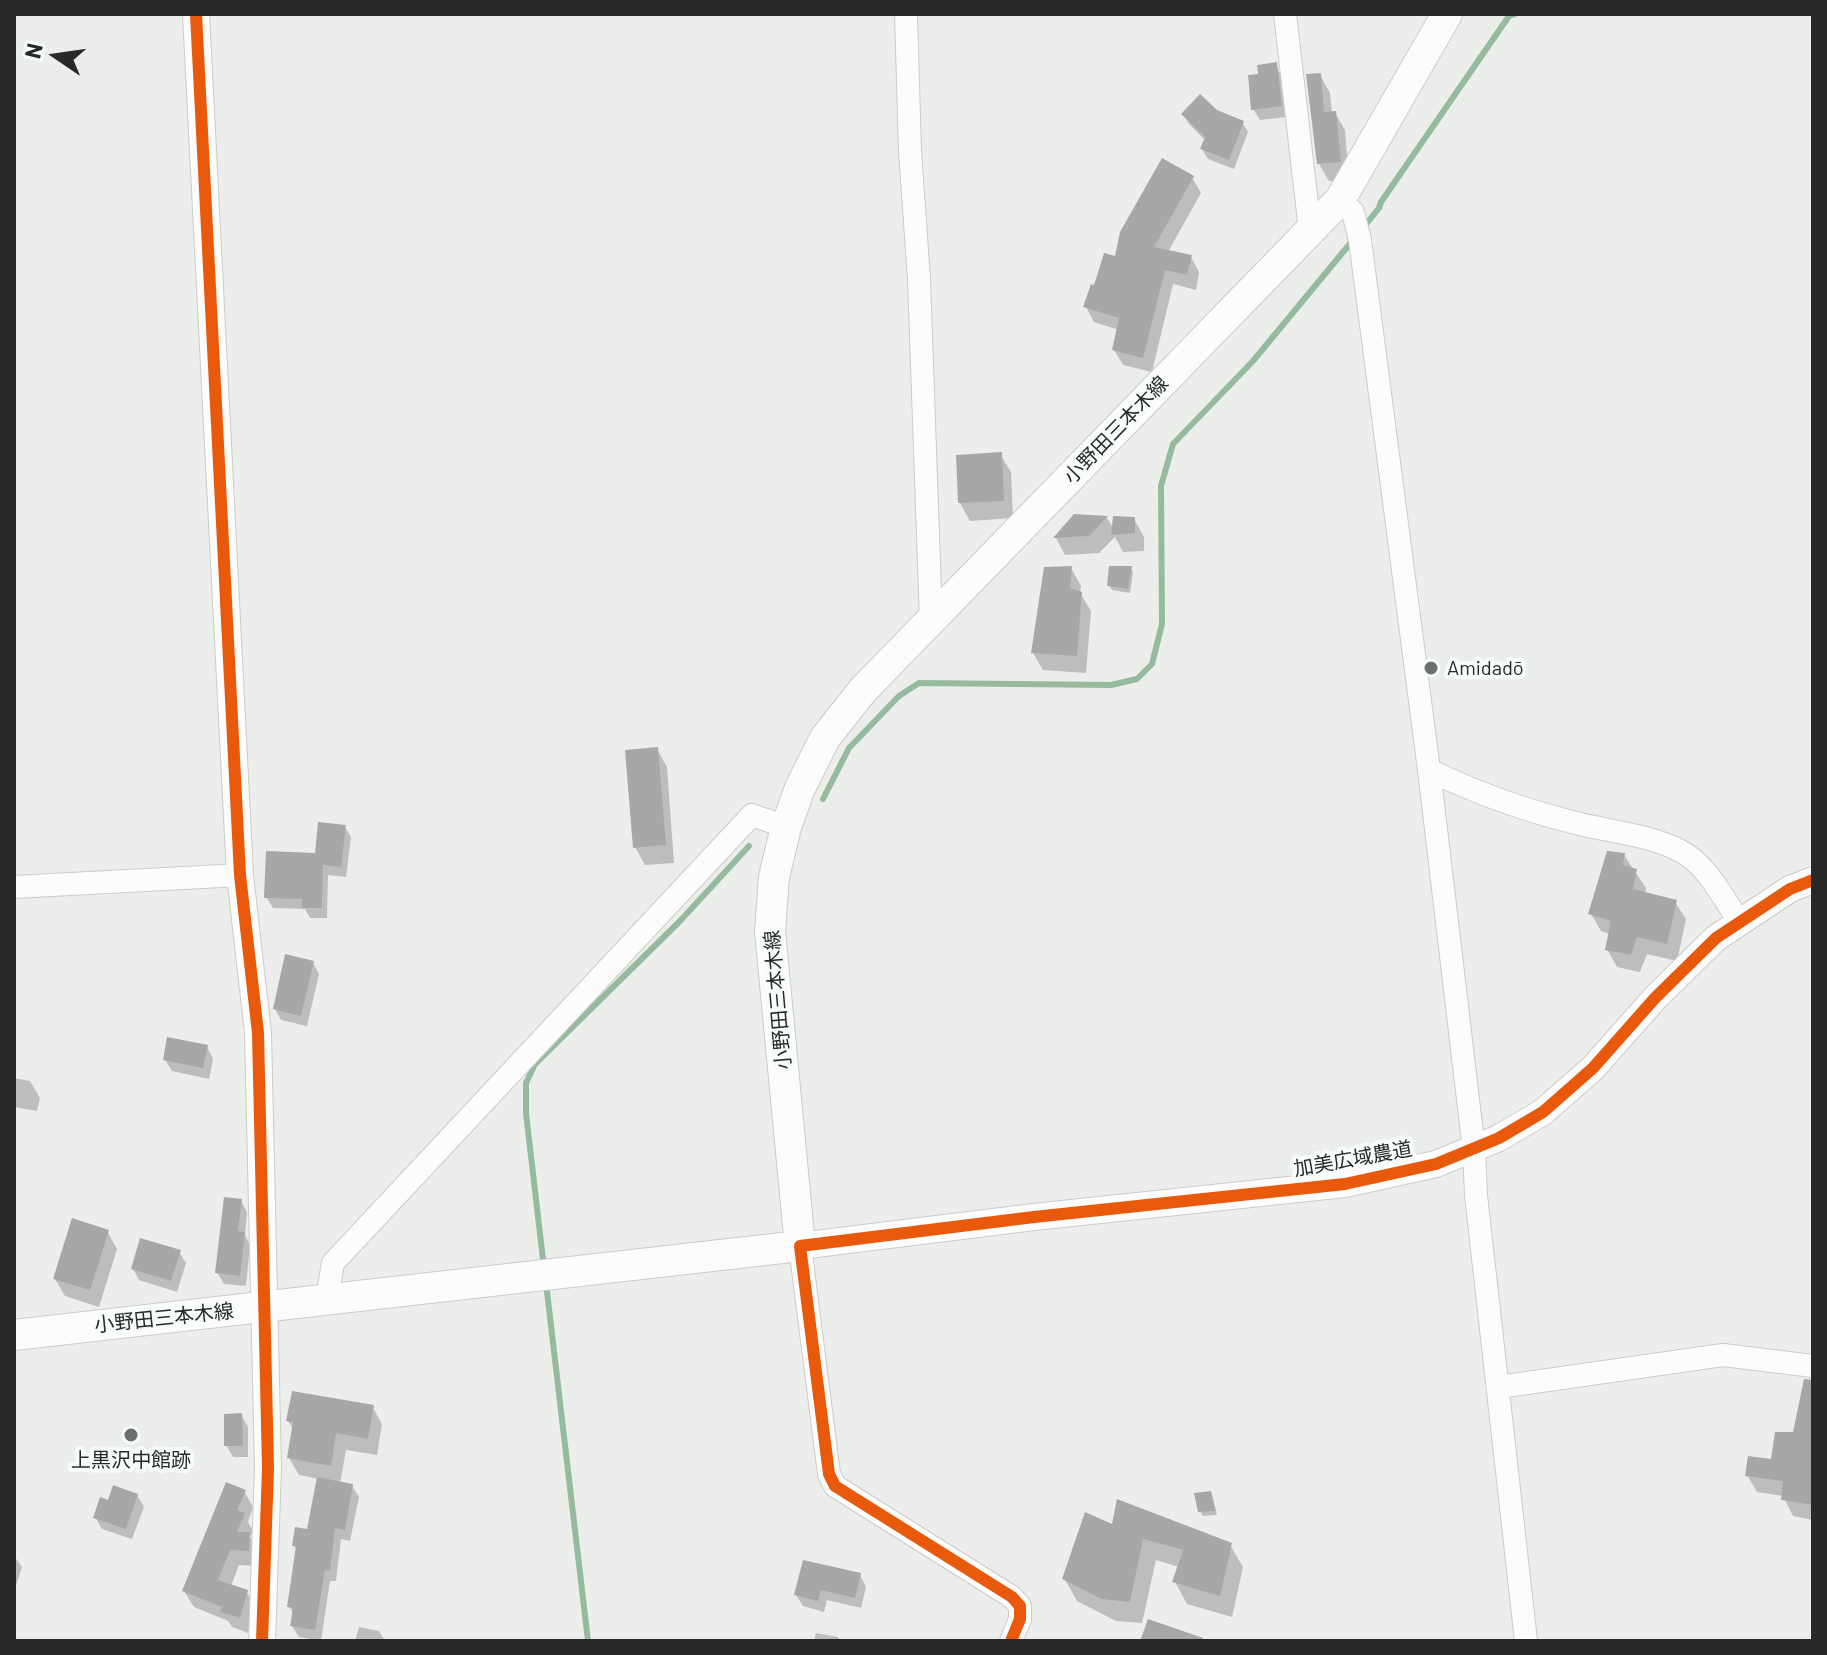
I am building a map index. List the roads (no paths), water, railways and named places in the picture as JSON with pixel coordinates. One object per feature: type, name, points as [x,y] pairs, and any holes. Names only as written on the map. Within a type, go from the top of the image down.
[{"type":"main road","name":"小野田三本木線","points":[[14,1335],[800,1246],[770,931],[774,877],[786,827],[800,788],[825,738],[863,690],[1340,200],[1447,14]]},
{"type":"street","points":[[196,14],[240,875],[258,1033],[268,1468],[262,1641]]},
{"type":"street","points":[[906,14],[931,621]]},
{"type":"street","points":[[1285,14],[1310,230]]},
{"type":"street","points":[[1340,200],[1353,212],[1360,240],[1429,770],[1474,1150],[1476,1195],[1526,1641]]},
{"type":"street","points":[[1429,770],[1480,794],[1578,823],[1651,840],[1686,854],[1703,870],[1740,923]]},
{"type":"street","points":[[327,1298],[333,1263],[752,815],[786,827]]},
{"type":"street","points":[[14,887],[240,875]]},
{"type":"street","name":"加美広域農道","points":[[800,1246],[1345,1184],[1436,1164],[1499,1138],[1543,1112],[1593,1068],[1655,998],[1716,938],[1790,889],[1813,880]]},
{"type":"street","points":[[800,1246],[829,1474],[835,1486],[1012,1597],[1020,1606],[1020,1619],[1011,1641]]},
{"type":"street","points":[[1499,1387],[1723,1355],[1813,1366]]},
{"type":"waterway","points":[[1363,228],[1509,16],[1515,14]]},
{"type":"waterway","points":[[823,799],[849,748],[899,696],[919,683],[1111,685],[1137,679],[1152,664],[1162,624],[1161,486],[1173,444],[1253,361],[1353,240]]},
{"type":"waterway","points":[[544,1268],[526,1113],[526,1083],[535,1064],[680,921],[749,846]]},
{"type":"waterway","points":[[546,1283],[588,1641]]},
{"type":"place","name":"Amidadō","points":[[1431,668]]},
{"type":"place","name":"上黒沢中館跡","points":[[131,1435]]}]
